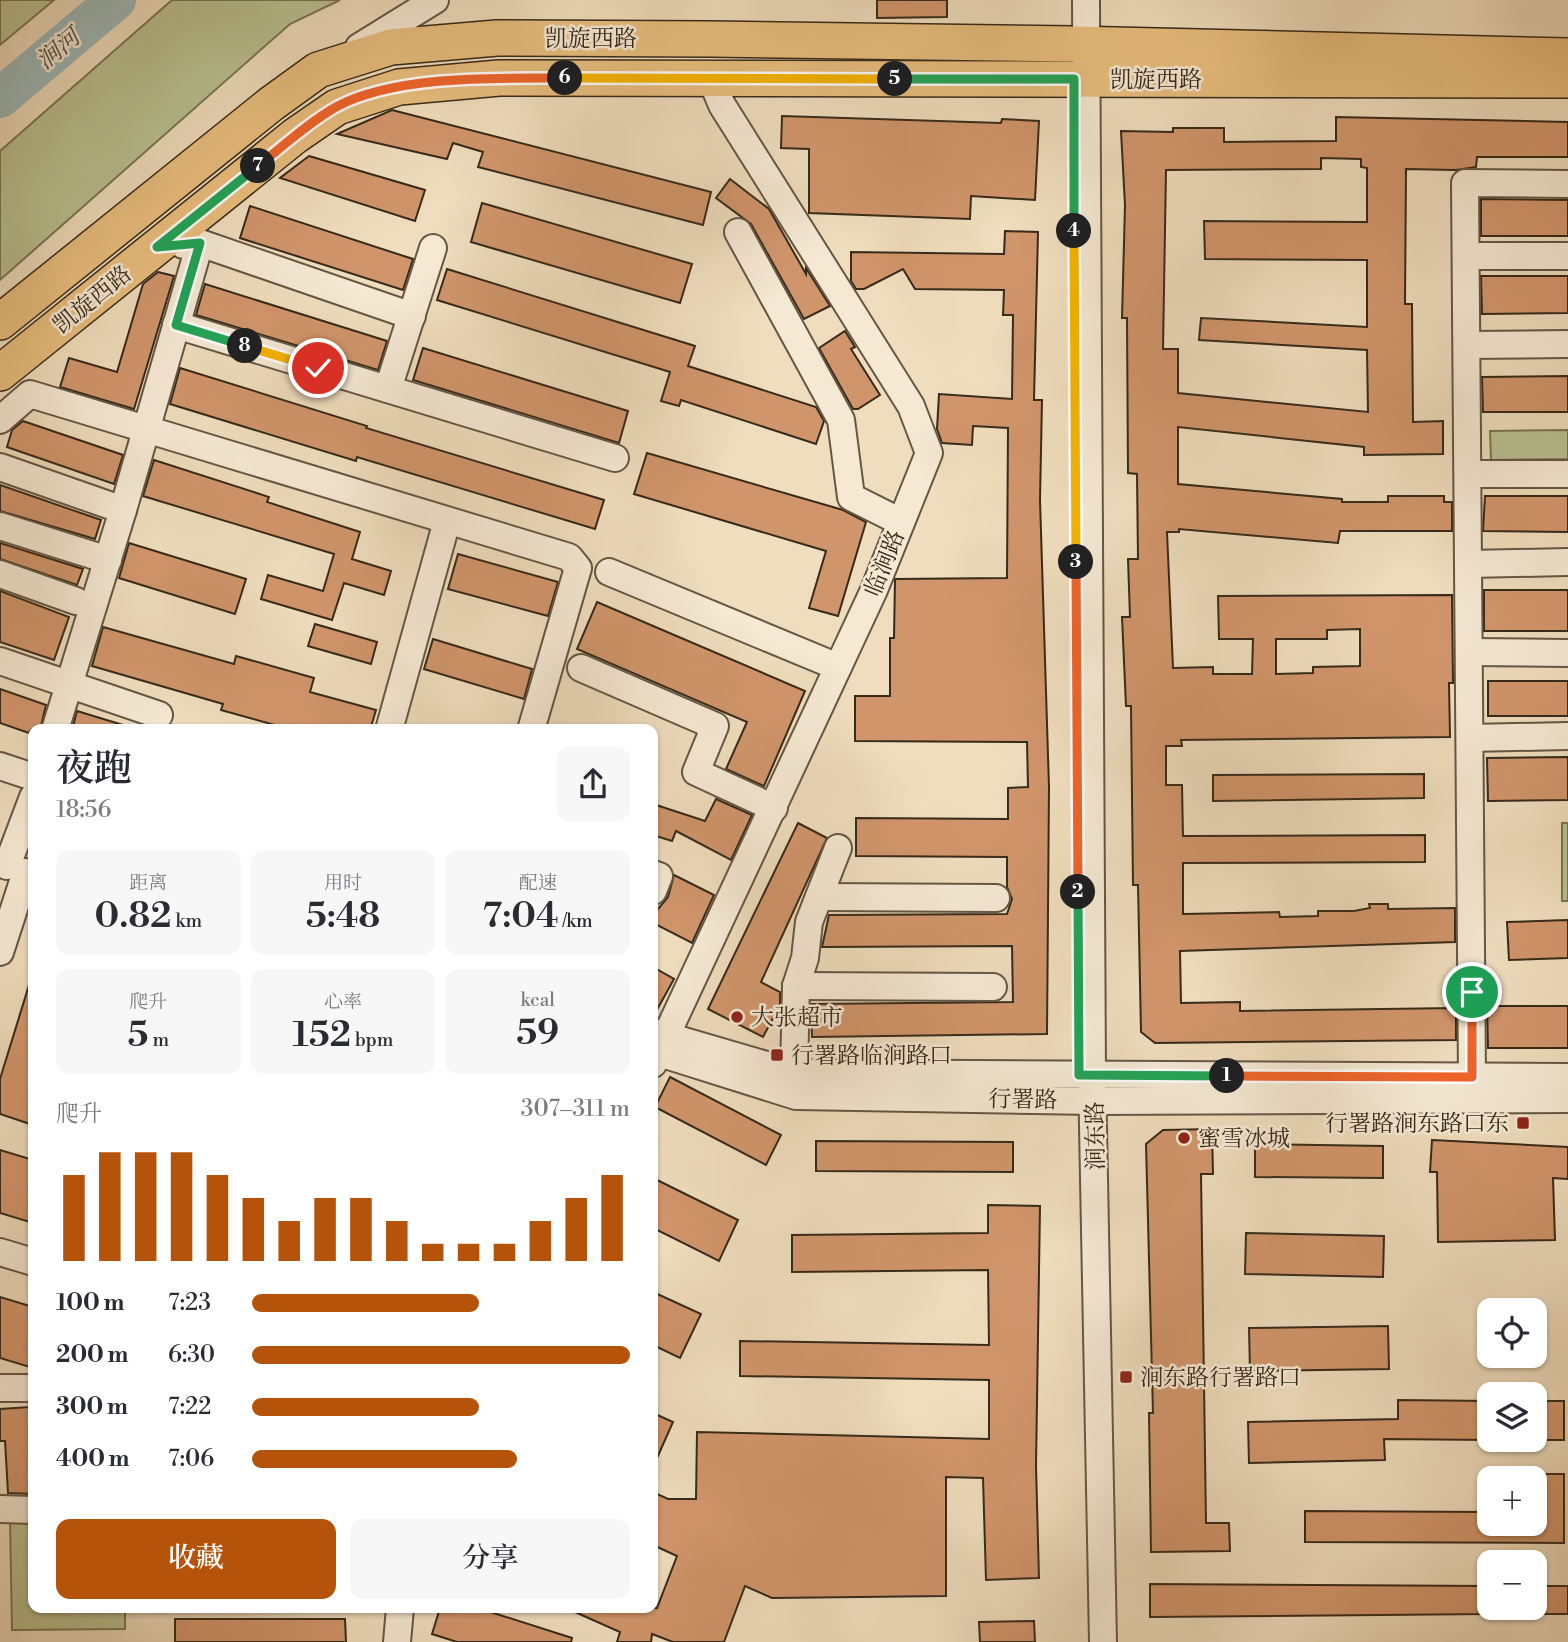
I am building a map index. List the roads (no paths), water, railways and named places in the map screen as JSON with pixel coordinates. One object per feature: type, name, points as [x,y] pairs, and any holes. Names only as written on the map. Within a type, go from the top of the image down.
[{"type":"main road","name":"凯旋西路","points":[[0,322],[271,104],[318,70],[391,47],[497,38],[1080,44],[1568,57]]},
{"type":"main road","name":"凯旋西路","points":[[0,373],[295,136],[337,107],[399,87],[499,78],[1568,80]]},
{"type":"street","points":[[318,70],[435,0]]},
{"type":"street","name":"涧东路","points":[[1073,0],[1080,44]]},
{"type":"street","name":"涧东路","points":[[1086,0],[1080,44],[1080,79],[1089,1642]]},
{"type":"street","name":"临涧路","points":[[658,1045],[774,808],[838,667],[929,453],[911,406],[722,105],[711,79]]},
{"type":"street","points":[[1472,1077],[1465,183],[1568,184]]},
{"type":"street","points":[[737,232],[841,420],[851,498],[901,522]]},
{"type":"street","points":[[157,247],[200,243],[412,316]]},
{"type":"street","points":[[57,724],[123,510],[200,243]]},
{"type":"street","points":[[388,389],[433,248]]},
{"type":"street","points":[[1466,256],[1568,256]]},
{"type":"street","points":[[176,325],[615,458]]},
{"type":"street","points":[[1467,345],[1568,344]]},
{"type":"street","points":[[0,420],[30,394],[569,557],[578,568],[533,724]]},
{"type":"street","points":[[0,467],[123,510]]},
{"type":"street","points":[[1468,474],[1568,474]]},
{"type":"street","points":[[391,724],[447,521]]},
{"type":"street","points":[[0,526],[107,560]]},
{"type":"street","points":[[1469,564],[1568,562]]},
{"type":"street","points":[[609,572],[838,667]]},
{"type":"street","points":[[0,574],[76,601]]},
{"type":"street","points":[[1469,652],[1568,653]]},
{"type":"street","points":[[0,661],[159,715]]},
{"type":"street","points":[[581,668],[715,726],[696,772],[774,808]]},
{"type":"street","points":[[1470,738],[1568,736]]},
{"type":"street","points":[[0,766],[28,775]]},
{"type":"street","points":[[0,952],[28,823]]},
{"type":"street","points":[[794,1073],[796,986],[805,958],[809,922],[838,848]]},
{"type":"street","points":[[819,897],[996,898]]},
{"type":"street","points":[[796,986],[993,987]]},
{"type":"street","name":"行署路","points":[[658,1047],[796,1096],[1568,1076]]},
{"type":"street","name":"行署路","points":[[658,1047],[794,1073],[1086,1088],[1568,1099]]},
{"type":"street","name":"涧东路","points":[[1086,1088],[1103,1642]]},
{"type":"street","points":[[0,1252],[28,1260]]},
{"type":"street","points":[[0,1388],[28,1388]]},
{"type":"street","points":[[0,1510],[28,1510]]},
{"type":"street","points":[[397,1642],[400,1613]]},
{"type":"waterway","name":"涧河","points":[[0,98],[116,0]]},
{"type":"place","name":"大张超市","points":[[737,1017]]},
{"type":"place","name":"行署路临涧路口","points":[[777,1055]]},
{"type":"place","name":"行署路涧东路口东","points":[[1523,1123]]},
{"type":"place","name":"蜜雪冰城","points":[[1184,1138]]},
{"type":"place","name":"涧东路行署路口","points":[[1126,1377]]}]
